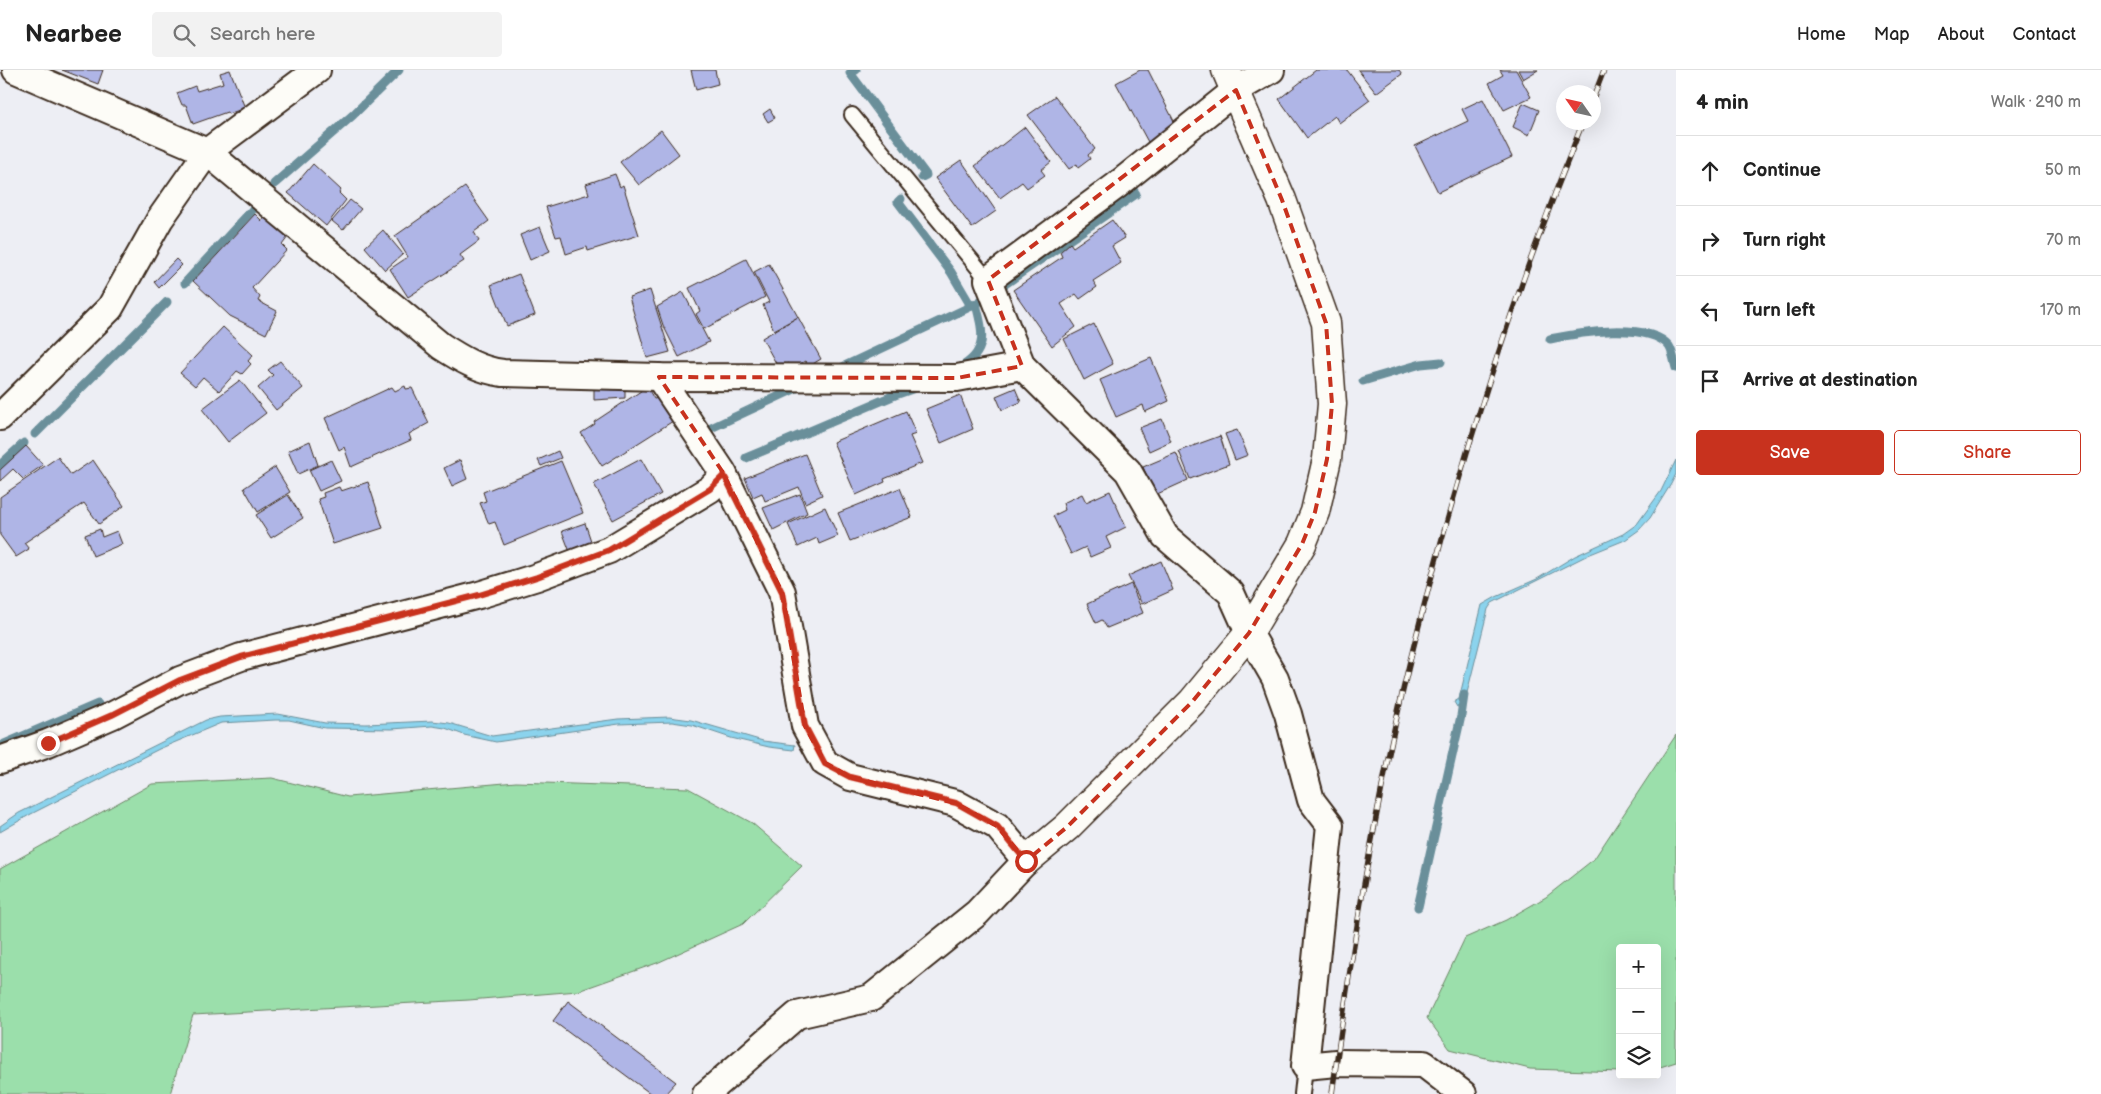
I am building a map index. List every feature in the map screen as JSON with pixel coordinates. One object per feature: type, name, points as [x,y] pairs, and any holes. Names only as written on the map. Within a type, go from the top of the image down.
[{"type":"street","points":[[16,70],[207,152],[441,346],[486,371],[660,377],[957,378],[1022,366]]},
{"type":"street","points":[[0,417],[110,308],[160,219],[207,152],[317,70]]},
{"type":"street","points":[[1271,70],[1231,80],[1116,186],[988,280],[1022,366],[1128,471],[1165,536],[1231,593],[1249,633],[1275,678],[1288,714],[1311,800],[1330,825],[1305,1066],[1424,1064],[1463,1094]]},
{"type":"street","points":[[706,1094],[797,1015],[871,998],[977,913],[1026,861],[1067,827],[1192,702],[1249,633],[1302,544],[1315,512],[1327,459],[1332,404],[1326,323],[1282,200],[1231,80]]},
{"type":"street","points":[[660,377],[724,475],[782,592],[805,726],[825,764],[850,777],[956,803],[997,826],[1026,861]]},
{"type":"street","points":[[0,760],[48,743],[112,715],[180,680],[241,657],[479,595],[537,577],[609,550],[710,489],[724,475]]},
{"type":"lane","points":[[852,115],[988,280]]},
{"type":"lane","points":[[1302,1094],[1305,1066]]},
{"type":"highlighted area","points":[[1236,90],[1282,200],[1326,323],[1332,404],[1327,459],[1315,512],[1302,544],[1249,633],[1192,702],[1067,827],[1026,861],[997,826],[955,803],[850,777],[825,763],[805,726],[782,592],[722,471],[659,377],[957,378],[1022,366],[988,280]]},
{"type":"green space","points":[[1676,735],[1676,1062],[1661,1067],[1661,944],[1616,944],[1616,1072],[1530,1069],[1450,1049],[1427,1018],[1465,938],[1506,920],[1546,897],[1594,859]]},
{"type":"green space","points":[[272,778],[348,797],[516,782],[688,788],[752,823],[802,866],[743,924],[657,963],[578,991],[469,1000],[193,1015],[170,1094],[0,1094],[0,869],[152,784]]},
{"type":"water","points":[[1676,460],[1676,474],[1671,484],[1650,518],[1639,530],[1625,540],[1588,555],[1492,603],[1488,609],[1464,705],[1457,707],[1454,702],[1459,699],[1482,605],[1537,579],[1575,556],[1623,534],[1637,524],[1661,491]]},
{"type":"water","points":[[278,714],[325,723],[366,724],[432,721],[449,723],[492,736],[618,719],[669,717],[691,720],[763,741],[795,745],[794,750],[769,747],[731,738],[692,725],[672,722],[619,724],[496,742],[432,726],[392,729],[325,728],[289,720],[221,723],[159,749],[31,814],[0,832],[0,826],[19,813],[206,720],[220,717]]},
{"type":"building","points":[[62,70],[103,70],[98,84]]},
{"type":"building","points":[[230,70],[245,108],[193,124],[186,105],[182,105],[177,93],[195,86],[197,91],[223,83],[220,73]]},
{"type":"building","points":[[691,70],[715,70],[718,84],[696,90]]},
{"type":"building","points":[[1140,70],[1148,70],[1177,127],[1148,142],[1116,83]]},
{"type":"building","points":[[1316,70],[1347,70],[1370,100],[1339,123],[1335,116],[1307,138],[1279,99]]},
{"type":"building","points":[[1358,70],[1399,70],[1402,74],[1376,93]]},
{"type":"building","points":[[1500,70],[1516,70],[1531,97],[1504,110],[1489,83],[1503,75]]},
{"type":"building","points":[[1518,70],[1538,70],[1523,79]]},
{"type":"building","points":[[1055,96],[1095,149],[1088,155],[1090,159],[1078,168],[1077,164],[1069,169],[1028,115]]},
{"type":"building","points":[[1483,99],[1512,157],[1438,192],[1415,146],[1468,121],[1462,109]]},
{"type":"building","points":[[1523,103],[1539,110],[1529,135],[1513,127]]},
{"type":"building","points":[[770,109],[775,118],[768,122],[763,114]]},
{"type":"building","points":[[1025,127],[1051,162],[1041,170],[1045,175],[1027,188],[1022,182],[1000,198],[975,166]]},
{"type":"building","points":[[661,130],[679,154],[639,185],[620,162]]},
{"type":"building","points":[[961,160],[996,211],[972,228],[935,178]]},
{"type":"building","points":[[313,164],[341,190],[339,193],[346,200],[326,226],[288,193]]},
{"type":"building","points":[[615,174],[620,187],[623,185],[639,235],[588,251],[587,247],[566,254],[561,236],[556,237],[546,207],[589,194],[586,184]]},
{"type":"building","points":[[465,187],[489,221],[474,232],[479,241],[460,255],[464,261],[408,297],[390,269],[408,257],[395,236]]},
{"type":"building","points":[[350,200],[361,209],[343,230],[332,221]]},
{"type":"building","points":[[255,214],[262,221],[266,216],[288,237],[282,245],[287,250],[252,288],[260,297],[258,301],[277,311],[266,334],[230,316],[193,281]]},
{"type":"building","points":[[1112,220],[1125,238],[1112,246],[1121,263],[1093,281],[1097,287],[1080,299],[1076,294],[1061,304],[1076,327],[1052,346],[1013,290],[1062,257],[1060,252],[1070,243],[1073,247]]},
{"type":"building","points":[[540,227],[550,251],[530,260],[520,235]]},
{"type":"building","points":[[383,230],[403,254],[385,270],[365,247]]},
{"type":"building","points":[[176,259],[182,265],[159,288],[154,282]]},
{"type":"building","points":[[746,259],[765,297],[704,329],[696,314],[700,311],[689,288]]},
{"type":"building","points":[[769,264],[798,317],[774,330],[763,305],[769,302],[754,272]]},
{"type":"building","points":[[519,274],[535,315],[507,326],[491,285]]},
{"type":"building","points":[[650,290],[670,352],[647,358],[629,297]]},
{"type":"building","points":[[683,292],[709,342],[679,357],[663,325],[657,307]]},
{"type":"building","points":[[798,317],[821,359],[809,366],[805,361],[791,369],[788,363],[778,367],[762,338]]},
{"type":"building","points":[[1094,324],[1113,364],[1084,380],[1064,339]]},
{"type":"building","points":[[223,327],[253,355],[248,361],[251,364],[242,374],[237,371],[219,391],[203,377],[195,386],[180,373]]},
{"type":"building","points":[[1151,358],[1169,401],[1145,412],[1143,405],[1116,417],[1100,380]]},
{"type":"building","points":[[280,361],[303,388],[276,410],[258,388],[273,375],[268,370]]},
{"type":"building","points":[[240,380],[266,413],[228,442],[202,409]]},
{"type":"building","points":[[405,386],[406,389],[412,388],[429,423],[409,434],[411,440],[351,467],[344,447],[339,450],[325,418],[392,387],[395,391]]},
{"type":"building","points":[[647,387],[654,399],[658,398],[673,421],[602,466],[581,433],[595,424],[594,422]]},
{"type":"building","points":[[1015,388],[1021,402],[1002,410],[996,396]]},
{"type":"building","points":[[594,389],[625,389],[625,398],[594,400]]},
{"type":"building","points":[[960,395],[973,429],[941,443],[926,409]]},
{"type":"building","points":[[906,411],[916,434],[910,436],[922,463],[884,479],[885,482],[856,495],[833,442]]},
{"type":"building","points":[[1162,419],[1171,441],[1149,451],[1139,428]]},
{"type":"building","points":[[1237,430],[1248,455],[1235,460],[1225,434]]},
{"type":"building","points":[[1220,436],[1229,464],[1190,479],[1179,451]]},
{"type":"building","points":[[310,441],[318,465],[298,474],[288,451]]},
{"type":"building","points":[[26,446],[43,465],[23,479],[13,469],[0,481],[0,470]]},
{"type":"building","points":[[558,451],[561,458],[541,466],[538,460]]},
{"type":"building","points":[[1176,453],[1188,480],[1155,495],[1143,467]]},
{"type":"building","points":[[805,454],[822,495],[805,503],[799,487],[765,501],[762,493],[753,497],[745,478]]},
{"type":"building","points":[[58,457],[71,475],[93,460],[124,506],[99,524],[84,503],[24,543],[29,549],[16,557],[0,535],[0,497]]},
{"type":"building","points":[[641,459],[661,494],[613,520],[594,484]]},
{"type":"building","points":[[331,460],[341,481],[319,491],[309,470]]},
{"type":"building","points":[[460,460],[467,479],[452,486],[444,468]]},
{"type":"building","points":[[561,461],[583,513],[504,545],[495,522],[489,524],[480,503],[486,501],[483,492]]},
{"type":"building","points":[[275,467],[290,492],[258,512],[244,488]]},
{"type":"building","points":[[368,482],[383,528],[333,544],[318,499],[324,497],[323,493],[339,487],[341,491]]},
{"type":"building","points":[[900,488],[912,517],[850,541],[838,513]]},
{"type":"building","points":[[1110,491],[1126,527],[1106,537],[1111,548],[1090,557],[1086,547],[1071,554],[1053,516],[1065,510],[1063,503],[1082,494],[1086,502]]},
{"type":"building","points":[[800,494],[807,513],[773,530],[763,508]]},
{"type":"building","points":[[288,495],[303,518],[271,538],[256,515]]},
{"type":"building","points":[[825,507],[838,536],[819,544],[817,538],[798,547],[788,524]]},
{"type":"building","points":[[585,523],[592,544],[570,552],[562,531]]},
{"type":"building","points":[[100,529],[102,537],[117,531],[122,544],[93,556],[85,535]]},
{"type":"building","points":[[1161,561],[1173,590],[1142,604],[1128,576]]},
{"type":"building","points":[[1131,584],[1143,613],[1107,628],[1102,620],[1096,623],[1087,604]]},
{"type":"building","points":[[568,1001],[676,1082],[665,1094],[651,1094],[553,1021]]},
{"type":"waterway","points":[[274,184],[353,115],[399,70]]},
{"type":"waterway","points":[[856,70],[850,73],[926,175],[922,177]]},
{"type":"waterway","points":[[838,369],[976,304],[1136,194],[1133,190]]},
{"type":"waterway","points":[[901,199],[898,202],[951,272],[971,306]]},
{"type":"waterway","points":[[185,283],[255,207]]},
{"type":"waterway","points":[[35,434],[167,302]]},
{"type":"waterway","points":[[959,368],[969,362],[979,348],[982,332],[976,304]]},
{"type":"waterway","points":[[1550,339],[1577,334],[1612,331],[1630,331],[1645,334],[1659,338],[1669,346],[1676,368]]},
{"type":"waterway","points":[[1363,381],[1421,364],[1441,362]]},
{"type":"waterway","points":[[709,433],[709,429],[801,386]]},
{"type":"waterway","points":[[746,458],[918,387]]},
{"type":"waterway","points":[[0,465],[24,443]]},
{"type":"waterway","points":[[1418,907],[1461,716],[1464,695]]},
{"type":"waterway","points":[[0,746],[98,704]]},
{"type":"railway","points":[[1598,85],[1604,70]]},
{"type":"railway","points":[[1332,1094],[1356,931],[1375,822],[1397,714],[1427,592],[1466,456],[1509,321],[1532,254],[1580,130]]},
{"type":"route","points":[[48,743],[112,715],[180,680],[241,657],[479,595],[537,577],[609,550],[710,489],[724,475],[782,592],[805,726],[825,764],[850,777],[956,803],[997,826],[1026,861]]}]
